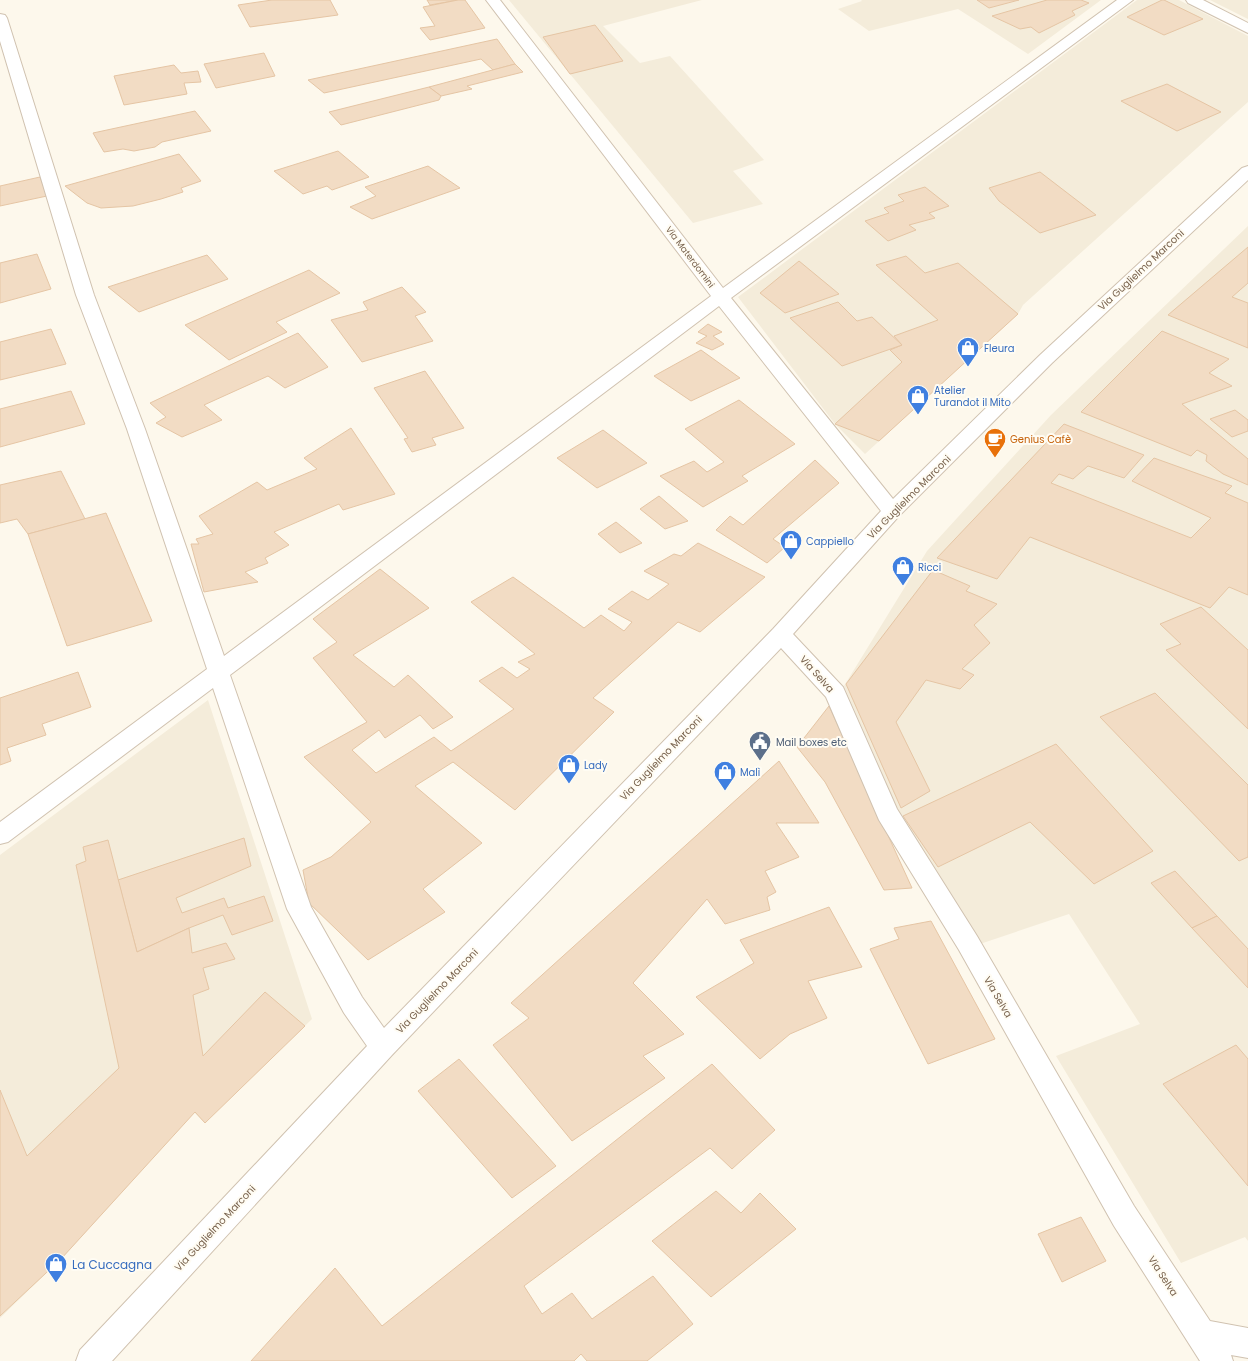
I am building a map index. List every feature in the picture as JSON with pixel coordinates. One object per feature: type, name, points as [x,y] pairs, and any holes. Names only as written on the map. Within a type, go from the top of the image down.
[{"type":"street","name":"Via Materdomini","points":[[493,0],[720,297],[892,511]]},
{"type":"street","points":[[0,835],[720,297],[1126,0]]},
{"type":"street","points":[[1193,0],[1248,29]]},
{"type":"street","points":[[0,18],[85,296],[136,429],[299,909],[353,1005],[383,1047]]},
{"type":"street","name":"Via Guglielmo Marconi","points":[[91,1361],[383,1047],[781,634],[892,511],[1046,359],[1248,171]]},
{"type":"street","name":"Via Selva","points":[[781,634],[835,693],[887,813],[968,943],[1124,1216],[1218,1361]]},
{"type":"street","points":[[1202,1335],[1248,1343]]},
{"type":"shaded area","points":[[509,0],[702,0],[603,26],[640,63],[670,56],[764,160],[733,171],[763,204],[693,223]]},
{"type":"shaded area","points":[[861,0],[1101,0],[1028,54],[958,9],[869,31],[838,9],[862,1]]},
{"type":"shaded area","points":[[1137,0],[1179,0],[1248,36],[1248,102],[1023,305],[1018,314],[865,454],[835,424],[738,297]]},
{"type":"shaded area","points":[[1210,0],[1248,0],[1248,19]]},
{"type":"shaded area","points":[[1248,226],[1248,1241],[1245,1237],[1181,1263],[1056,1056],[1140,1024],[1069,914],[980,944],[901,817],[844,686],[927,551],[1051,415]]},
{"type":"shaded area","points":[[208,700],[312,1019],[205,1123],[194,1112],[61,1259],[0,1318],[0,855]]},
{"type":"building","points":[[272,0],[330,0],[338,15],[250,27],[238,5]]},
{"type":"building","points":[[427,0],[458,0],[430,5]]},
{"type":"building","points":[[465,0],[485,28],[430,40],[420,28],[435,26],[423,7]]},
{"type":"building","points":[[977,0],[1019,0],[989,8]]},
{"type":"building","points":[[1047,0],[1081,0],[1089,3],[1072,11],[1075,15],[1039,33],[1031,27],[1020,29],[992,16]]},
{"type":"building","points":[[1162,0],[1203,19],[1164,35],[1127,17]]},
{"type":"building","points":[[595,25],[623,61],[570,74],[543,37]]},
{"type":"building","points":[[497,39],[515,64],[493,70],[481,59],[324,93],[308,80]]},
{"type":"building","points":[[264,53],[275,76],[216,88],[204,64]]},
{"type":"building","points":[[515,64],[523,72],[467,86],[472,89],[441,96],[429,87]]},
{"type":"building","points":[[174,65],[181,73],[198,71],[201,82],[184,83],[187,94],[124,105],[114,76]]},
{"type":"building","points":[[1167,84],[1221,112],[1177,131],[1121,101]]},
{"type":"building","points":[[429,87],[441,96],[439,100],[341,125],[329,112]]},
{"type":"building","points":[[195,111],[211,131],[162,142],[155,147],[134,151],[123,149],[104,152],[93,133]]},
{"type":"building","points":[[338,151],[369,177],[332,190],[327,186],[303,194],[274,171]]},
{"type":"building","points":[[179,154],[201,181],[181,188],[183,192],[161,199],[133,206],[101,208],[87,203],[65,186]]},
{"type":"building","points":[[428,166],[460,188],[372,219],[350,207],[376,196],[365,187]]},
{"type":"building","points":[[1040,172],[1096,215],[1040,233],[999,201],[989,188]]},
{"type":"building","points":[[40,177],[47,196],[0,206],[0,186]]},
{"type":"building","points":[[925,187],[949,206],[929,213],[935,218],[909,225],[916,230],[888,241],[865,221],[889,213],[884,208],[904,201],[898,195]]},
{"type":"building","points":[[1248,247],[1248,283],[1232,297],[1248,303],[1248,348],[1168,315]]},
{"type":"building","points":[[37,254],[51,289],[0,303],[0,263]]},
{"type":"building","points":[[207,255],[228,279],[139,312],[108,287]]},
{"type":"building","points":[[906,256],[925,273],[958,263],[1018,314],[879,441],[835,424],[902,362],[890,350],[902,345],[894,336],[938,320],[876,265]]},
{"type":"building","points":[[799,261],[839,294],[785,313],[760,293]]},
{"type":"building","points":[[309,270],[340,293],[276,322],[287,332],[229,360],[185,325]]},
{"type":"building","points":[[402,287],[426,312],[415,316],[433,341],[362,362],[331,320],[368,310],[363,302]]},
{"type":"building","points":[[838,302],[857,321],[872,317],[902,345],[842,366],[790,318]]},
{"type":"building","points":[[708,324],[722,332],[713,336],[724,344],[712,350],[696,343],[707,336],[698,332]]},
{"type":"building","points":[[51,329],[66,364],[0,380],[0,342]]},
{"type":"building","points":[[1162,331],[1229,359],[1209,373],[1232,386],[1182,404],[1248,459],[1248,485],[1223,474],[1206,461],[1207,455],[1197,450],[1191,456],[1081,412]]},
{"type":"building","points":[[298,333],[328,367],[285,388],[268,376],[204,405],[222,420],[182,437],[156,423],[166,417],[150,403]]},
{"type":"building","points":[[701,350],[740,378],[691,401],[654,376]]},
{"type":"building","points":[[425,371],[464,428],[432,438],[436,445],[412,452],[404,439],[408,438],[374,388]]},
{"type":"building","points":[[71,391],[85,424],[0,447],[0,409]]},
{"type":"building","points":[[739,400],[795,444],[742,476],[748,481],[703,507],[660,476],[694,461],[707,472],[724,462],[685,429]]},
{"type":"building","points":[[1235,410],[1248,420],[1248,431],[1232,437],[1210,419]]},
{"type":"building","points":[[1064,424],[1144,455],[1124,478],[1088,466],[1073,479],[1059,474],[1051,483],[1191,538],[1211,518],[1132,481],[1154,458],[1232,486],[1225,493],[1248,503],[1248,595],[1229,587],[1210,608],[1030,537],[997,579],[937,558]]},
{"type":"building","points":[[351,428],[395,494],[343,510],[339,504],[274,532],[289,545],[265,558],[268,563],[245,572],[258,582],[204,592],[191,544],[199,544],[196,539],[213,534],[199,516],[257,482],[267,490],[317,469],[304,458]]},
{"type":"building","points":[[603,430],[647,463],[597,488],[557,458]]},
{"type":"building","points":[[815,460],[839,483],[773,539],[785,547],[767,563],[716,530],[730,516],[743,525]]},
{"type":"building","points":[[61,471],[85,519],[28,534],[17,519],[0,523],[0,485]]},
{"type":"building","points":[[659,496],[688,521],[665,529],[640,509]]},
{"type":"building","points":[[106,513],[152,621],[67,646],[28,534]]},
{"type":"building","points":[[616,522],[642,543],[620,553],[598,534]]},
{"type":"building","points":[[698,543],[765,577],[700,632],[678,622],[593,698],[614,712],[515,810],[453,762],[415,786],[482,843],[423,889],[445,912],[368,960],[309,903],[303,870],[331,857],[371,822],[304,757],[367,722],[313,658],[337,642],[313,619],[380,569],[429,608],[353,655],[394,687],[408,675],[453,717],[433,729],[420,715],[385,738],[379,730],[352,750],[376,773],[434,737],[451,751],[514,709],[479,681],[502,667],[517,678],[530,669],[518,662],[535,654],[471,602],[513,577],[584,628],[601,615],[624,631],[632,622],[608,609],[632,591],[648,600],[669,584],[644,571],[674,554],[681,556]]},
{"type":"building","points":[[933,570],[970,586],[966,591],[997,604],[974,625],[990,643],[962,669],[974,675],[960,689],[926,680],[896,722],[930,791],[901,808],[846,684]]},
{"type":"building","points":[[1201,607],[1248,650],[1248,729],[1166,650],[1181,644],[1160,624]]},
{"type":"building","points":[[78,672],[91,707],[42,724],[46,735],[7,748],[11,761],[0,765],[0,698]]},
{"type":"building","points":[[1155,693],[1248,785],[1248,857],[1239,861],[1100,717]]},
{"type":"building","points":[[829,706],[912,888],[884,890],[825,782],[797,747]]},
{"type":"building","points":[[1056,744],[1153,851],[1094,884],[1030,822],[938,867],[903,816]]},
{"type":"building","points":[[779,761],[819,823],[776,823],[799,857],[765,871],[776,892],[767,897],[770,910],[725,924],[707,899],[633,983],[684,1034],[643,1056],[665,1078],[572,1141],[493,1045],[529,1018],[511,1003]]},
{"type":"building","points":[[244,838],[251,866],[176,898],[182,913],[224,898],[228,908],[264,896],[273,921],[232,935],[223,915],[189,928],[137,952],[118,880]]},
{"type":"building","points":[[108,840],[137,952],[189,928],[192,953],[226,943],[235,959],[203,968],[209,989],[193,995],[203,1056],[265,992],[305,1026],[205,1123],[195,1112],[61,1259],[0,1316],[0,1090],[27,1156],[119,1068],[76,865],[86,861],[83,847]]},
{"type":"building","points":[[1175,871],[1217,916],[1192,928],[1151,883]]},
{"type":"building","points":[[829,907],[862,967],[808,981],[827,1018],[790,1034],[760,1059],[696,997],[754,963],[740,940]]},
{"type":"building","points":[[1217,916],[1248,949],[1248,988],[1192,928]]},
{"type":"building","points":[[931,921],[995,1039],[928,1064],[870,949],[899,939],[894,928]]},
{"type":"building","points":[[1236,1045],[1248,1059],[1248,1186],[1163,1084]]},
{"type":"building","points":[[459,1059],[556,1166],[512,1198],[418,1091]]},
{"type":"building","points":[[712,1064],[775,1130],[732,1169],[710,1148],[524,1286],[542,1314],[572,1293],[592,1319],[653,1276],[693,1324],[647,1361],[587,1361],[581,1354],[574,1361],[251,1361],[335,1268],[382,1326]]},
{"type":"building","points":[[716,1191],[741,1213],[760,1193],[796,1229],[711,1297],[652,1241]]},
{"type":"building","points":[[1081,1217],[1106,1261],[1062,1282],[1038,1234]]},
{"type":"place","name":"Fleura","points":[[968,368]]},
{"type":"place","name":"Atelier Turandot il Mito","points":[[918,416]]},
{"type":"place","name":"Genius Cafè","points":[[995,458]]},
{"type":"place","name":"Cappiello","points":[[791,560]]},
{"type":"place","name":"Ricci","points":[[903,586]]},
{"type":"place","name":"Mail boxes etc","points":[[760,762]]},
{"type":"place","name":"Lady","points":[[569,784]]},
{"type":"place","name":"Malì","points":[[725,792]]},
{"type":"place","name":"La Cuccagna","points":[[56,1284]]}]
